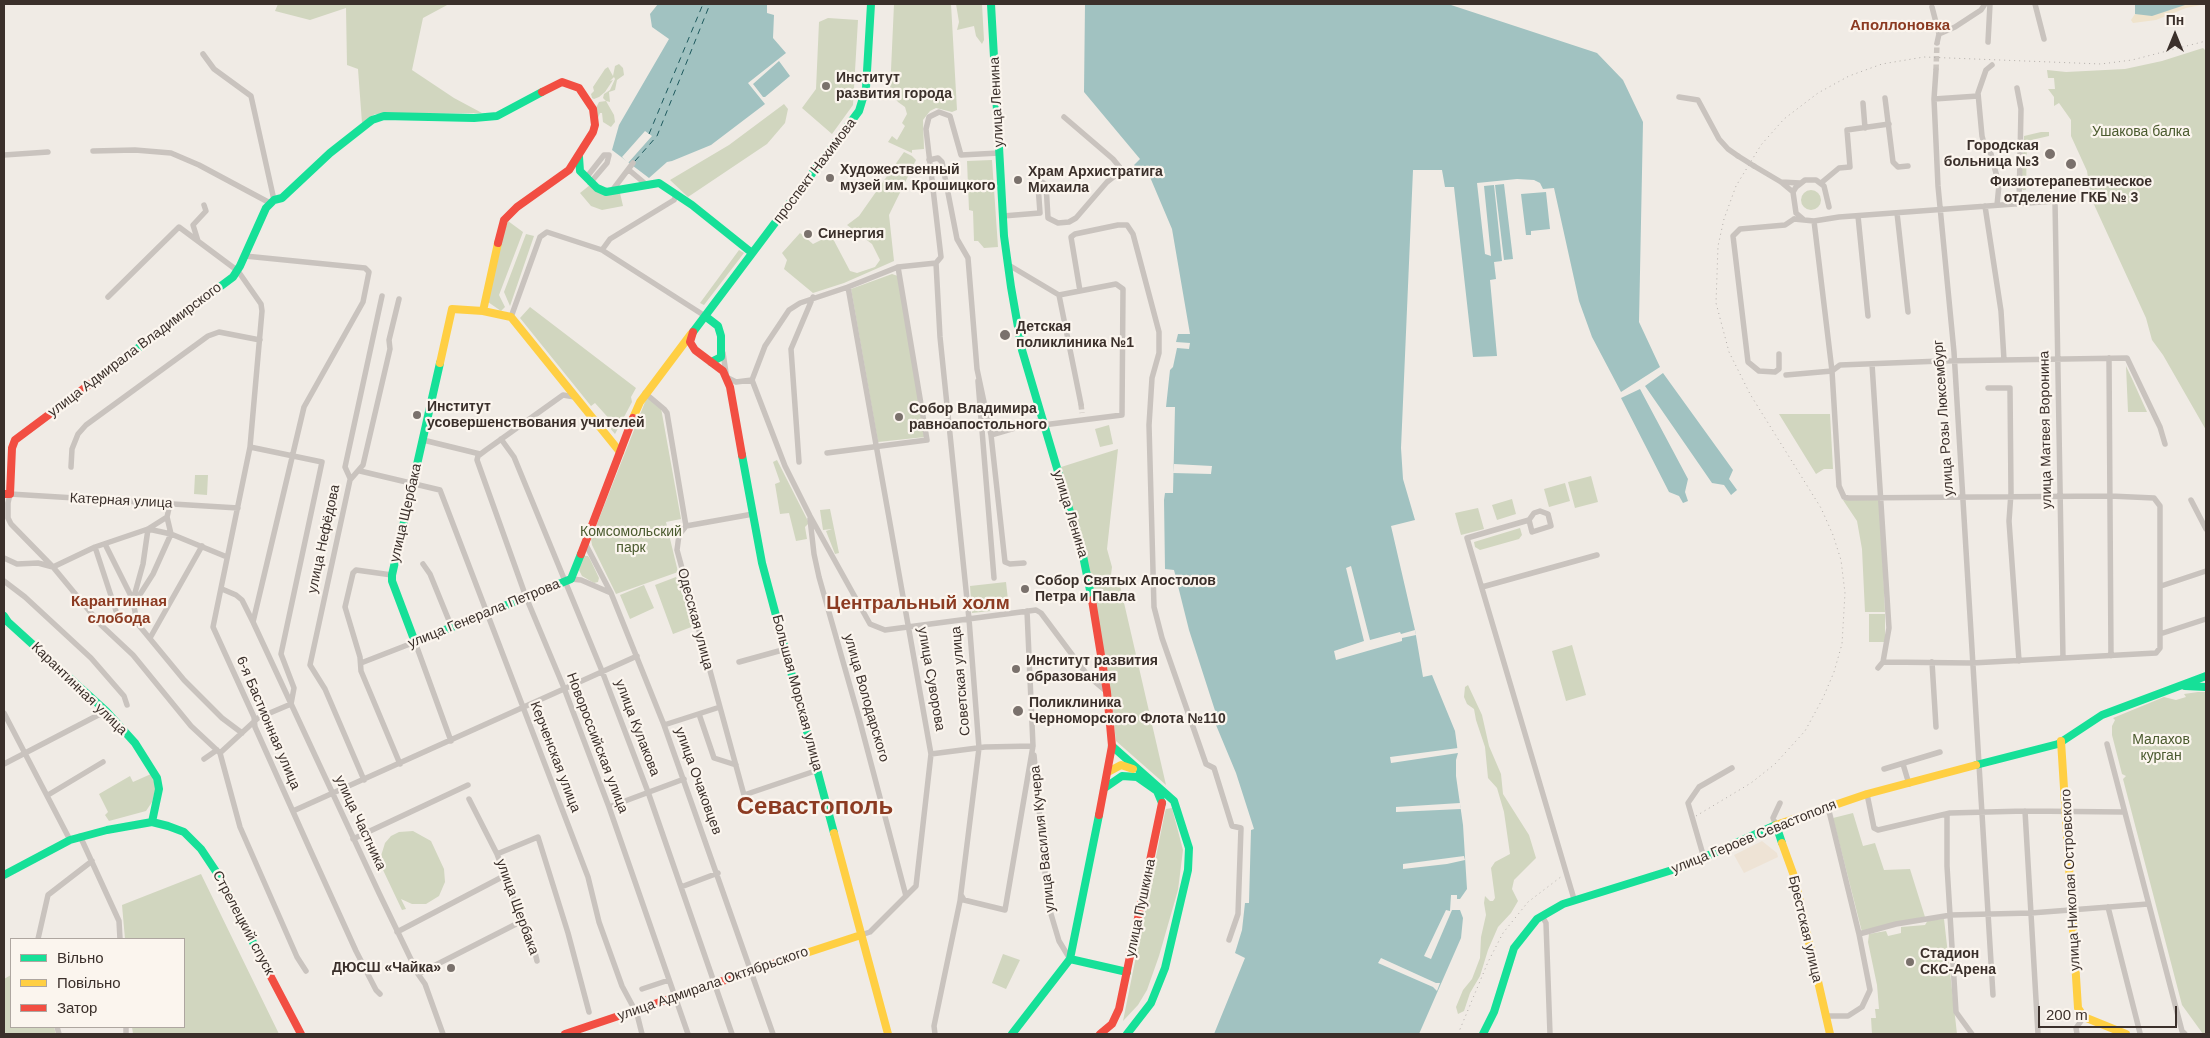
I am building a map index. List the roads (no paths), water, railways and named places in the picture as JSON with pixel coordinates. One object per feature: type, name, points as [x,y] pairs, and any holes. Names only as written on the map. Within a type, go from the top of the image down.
[{"type":"main road","name":"проспект Нахимова","points":[[694,330],[859,112],[866,88],[871,4]]},
{"type":"main road","name":"улица Ленина","points":[[991,4],[1007,264],[1020,340],[1083,556],[1091,592],[1112,746],[1070,959],[1012,1034]]},
{"type":"main road","points":[[272,202],[282,198],[330,153],[372,120],[384,116],[497,116],[562,82],[579,88],[588,99],[595,117],[593,132],[579,157],[569,170],[517,208],[504,220],[492,260],[483,311],[511,318],[620,452]]},
{"type":"main road","points":[[579,157],[579,164],[587,179]]},
{"type":"main road","points":[[569,170],[579,172],[602,191],[611,192],[658,183],[677,194],[752,253]]},
{"type":"main road","name":"улица Адмирала Владимирского","points":[[7,494],[13,444],[18,436],[148,342],[233,277],[245,256],[266,208],[272,202]]},
{"type":"main road","name":"улица Щербака","points":[[415,642],[392,581],[392,575],[452,309],[483,311]]},
{"type":"main road","points":[[705,316],[718,326],[722,352],[718,360],[711,362]]},
{"type":"main road","points":[[694,330],[690,342],[695,350],[727,377]]},
{"type":"main road","name":"улица Генерала Петрова","points":[[415,642],[568,580],[585,543],[626,432],[645,393],[694,330]]},
{"type":"main road","points":[[674,357],[683,351],[695,350]]},
{"type":"main road","name":"Большая Морская улица","points":[[727,377],[762,563],[888,1034]]},
{"type":"main road","name":"Карантинная улица","points":[[4,616],[8,622],[106,711],[135,743],[157,778],[159,789],[152,822]]},
{"type":"main road","name":"улица Героев Севастополя","points":[[1483,1034],[1494,1012],[1514,948],[1528,928],[1542,916],[1574,899],[1654,876],[1704,858],[1776,825],[1867,794],[2061,741],[2102,715],[2206,676]]},
{"type":"main road","points":[[2170,688],[2206,687]]},
{"type":"main road","name":"улица Николая Островского","points":[[2061,741],[2067,811],[2077,1001],[2078,1008],[2084,1017]]},
{"type":"main road","points":[[1112,746],[1160,788],[1176,806],[1188,848],[1188,865],[1175,928],[1161,981],[1146,1010],[1126,1034]]},
{"type":"main road","points":[[1108,772],[1121,765],[1143,775]]},
{"type":"main road","name":"улица Пушкина","points":[[1100,1034],[1112,1024],[1119,1009],[1162,807],[1161,797],[1157,791],[1137,778],[1118,777],[1105,788]]},
{"type":"main road","points":[[4,875],[80,836],[152,822]]},
{"type":"main road","name":"Стрелецкий спуск","points":[[152,822],[184,832],[193,840],[219,876],[301,1034]]},
{"type":"main road","name":"Брестская улица","points":[[1776,825],[1794,876],[1830,1034]]},
{"type":"main road","name":"улица Адмирала Октябрьского","points":[[565,1034],[861,936]]},
{"type":"main road","points":[[1070,959],[1127,972]]},
{"type":"main road","points":[[2084,1017],[2126,1034]]},
{"type":"street","points":[[1939,34],[1955,27],[1981,10],[1985,4]]},
{"type":"street","points":[[1988,42],[1990,4]]},
{"type":"street","points":[[2035,4],[2044,39]]},
{"type":"street","points":[[1932,7],[1939,34],[1938,44]]},
{"type":"street","points":[[203,54],[214,69],[251,96],[272,202]]},
{"type":"street","points":[[1992,65],[1986,70],[1978,96],[1982,136],[1985,148],[1991,154],[1999,185],[1998,205]]},
{"type":"street","name":"улица Розы Люксембург","points":[[1936,70],[1934,99],[1940,210],[1954,361],[1993,995]]},
{"type":"street","points":[[1795,213],[1803,219],[1817,220],[2019,204],[2021,109],[2017,88]]},
{"type":"street","points":[[1934,99],[1978,96]]},
{"type":"street","points":[[1679,97],[1698,100],[1719,139],[1728,149],[1794,192]]},
{"type":"street","points":[[1885,98],[1893,162],[1898,167],[1908,166]]},
{"type":"street","points":[[1863,103],[1865,128]]},
{"type":"street","name":"Советская улица","points":[[935,1034],[934,1026],[960,894],[979,748],[969,619],[940,337],[936,263],[941,255],[929,160],[927,121],[932,114],[946,113],[953,122],[961,154],[1000,153]]},
{"type":"street","points":[[1003,216],[1040,213],[1038,185],[1042,182],[1046,185],[1048,218],[1058,223],[1069,222],[1076,218],[1107,182],[1122,170],[1113,159],[1064,117]]},
{"type":"street","points":[[1821,183],[1839,168],[1850,167],[1847,130],[1889,124]]},
{"type":"street","points":[[93,151],[135,150],[171,153],[272,202]]},
{"type":"street","points":[[4,155],[48,152]]},
{"type":"street","points":[[929,160],[938,158],[942,162],[957,239],[968,258],[987,514],[994,578]]},
{"type":"street","points":[[611,192],[633,163]]},
{"type":"street","points":[[629,170],[648,186]]},
{"type":"street","points":[[1781,182],[1800,183],[1810,179],[1821,183],[1826,189],[1829,207],[1839,217]]},
{"type":"street","points":[[1779,354],[1779,369],[1775,372],[1759,371],[1748,362],[1733,236],[1740,229],[1785,225],[1795,213],[1794,192],[1800,183]]},
{"type":"street","points":[[602,250],[610,239],[674,200],[677,194]]},
{"type":"street","name":"улица Матвея Воронина","points":[[2019,204],[2055,201],[2063,658]]},
{"type":"street","points":[[198,241],[193,225],[206,212],[204,204]]},
{"type":"street","points":[[1985,206],[2001,311],[2004,360]]},
{"type":"street","points":[[1829,207],[1817,220],[1832,370],[1839,486],[1844,497],[2110,496],[2154,498],[2159,503],[2160,648],[2156,653],[1972,663],[1883,662]]},
{"type":"street","points":[[1897,213],[1908,312]]},
{"type":"street","points":[[1858,216],[1868,316]]},
{"type":"street","points":[[1080,291],[1072,237],[1075,234],[1118,224],[1127,225],[1133,234],[1158,321],[1160,342],[1152,378],[1149,425],[1154,607],[1162,638],[1206,764],[1214,768],[1232,826],[1241,828],[1238,914],[1229,940]]},
{"type":"street","points":[[108,297],[179,227],[238,270]]},
{"type":"street","points":[[511,318],[540,237],[544,233],[549,232],[602,250],[705,316]]},
{"type":"street","points":[[245,256],[365,268],[369,272],[364,302],[304,407],[253,622]]},
{"type":"street","points":[[936,263],[898,267],[848,287],[813,297],[800,302],[789,310],[780,321],[764,346],[752,380],[784,466],[870,624],[885,630],[1027,611],[1039,612],[1088,676],[1106,692]]},
{"type":"street","points":[[991,435],[1043,423],[1082,417],[1122,415],[1123,289],[1116,284],[1059,295],[1007,264]]},
{"type":"street","points":[[827,453],[927,440],[898,267]]},
{"type":"street","name":"6-я Бастионная улица","points":[[238,270],[262,308],[260,340],[250,447],[214,627],[255,722],[255,727],[356,951],[376,990],[380,994]]},
{"type":"street","name":"улица Суворова","points":[[848,287],[931,754],[916,886],[870,932],[861,936]]},
{"type":"street","points":[[1059,295],[1081,404]]},
{"type":"street","points":[[350,478],[344,467],[382,296]]},
{"type":"street","points":[[799,462],[791,349],[813,297]]},
{"type":"street","points":[[399,299],[389,340],[388,358],[363,465],[360,470],[413,482]]},
{"type":"street","points":[[71,467],[72,449],[78,434],[86,425],[208,336],[219,332],[260,340]]},
{"type":"street","points":[[722,352],[727,377],[736,382],[752,380]]},
{"type":"street","points":[[2109,358],[2111,656]]},
{"type":"street","points":[[1786,375],[1832,370],[1840,365],[1954,361],[2129,359],[2165,444]]},
{"type":"street","points":[[1872,364],[1889,628],[1883,662],[1878,668]]},
{"type":"street","points":[[977,369],[991,435],[1005,562],[1010,564],[1024,562]]},
{"type":"street","points":[[1988,388],[2010,388],[2009,521],[2019,660]]},
{"type":"street","points":[[645,393],[664,408],[666,413],[686,526],[753,514]]},
{"type":"street","points":[[423,440],[480,454],[563,396],[575,397]]},
{"type":"street","points":[[943,439],[950,438]]},
{"type":"street","name":"улица Кулакова","points":[[501,439],[514,457],[568,580],[648,792],[732,1034]]},
{"type":"street","points":[[204,759],[219,751],[258,718],[290,704],[294,688],[281,654],[322,462],[250,447]]},
{"type":"street","name":"Новороссийская улица","points":[[480,454],[477,458],[477,463],[526,597],[564,688],[609,806],[688,1034]]},
{"type":"street","name":"улица Нефёдова","points":[[360,470],[350,478],[310,665],[325,689],[364,780]]},
{"type":"street","name":"Керченская улица","points":[[413,482],[440,490],[588,877],[598,922],[622,986],[636,1011],[642,1034]]},
{"type":"street","points":[[7,494],[8,518],[11,524],[53,567],[101,625],[133,655],[191,726],[219,751],[240,827],[297,957],[306,970]]},
{"type":"street","name":"Катерная улица","points":[[7,494],[238,508]]},
{"type":"street","points":[[2191,500],[2206,530]]},
{"type":"street","points":[[133,600],[139,596],[153,574],[171,534],[167,517],[170,504]]},
{"type":"street","points":[[987,514],[999,512]]},
{"type":"street","name":"улица Володарского","points":[[810,516],[814,554],[819,577],[860,718],[906,896]]},
{"type":"street","points":[[4,558],[17,564],[38,563],[53,567],[95,547],[148,530],[167,517]]},
{"type":"street","points":[[1529,520],[1489,530],[1484,534],[1467,538],[1574,899]]},
{"type":"street","name":"Одесская улица","points":[[686,526],[679,535],[677,550],[744,795],[818,770]]},
{"type":"street","points":[[148,530],[171,534],[227,557]]},
{"type":"street","points":[[133,600],[143,564],[148,530]]},
{"type":"street","name":"улица Очаковцев","points":[[585,543],[611,593],[664,724],[718,873],[773,1034]]},
{"type":"street","points":[[106,544],[133,600],[137,622],[184,680],[222,718],[242,733]]},
{"type":"street","points":[[150,638],[202,546]]},
{"type":"street","points":[[95,547],[116,611]]},
{"type":"street","points":[[1482,587],[1597,555]]},
{"type":"street","points":[[423,564],[430,574],[452,628]]},
{"type":"street","points":[[392,575],[356,570],[353,573],[346,599],[346,612],[361,663],[361,671],[400,764]]},
{"type":"street","points":[[2161,586],[2206,571]]},
{"type":"street","points":[[568,580],[581,580],[611,593]]},
{"type":"street","points":[[4,581],[25,596],[91,658],[124,696],[127,705]]},
{"type":"street","name":"улица Частника","points":[[222,589],[242,600],[253,622],[397,932],[425,984],[443,1034]]},
{"type":"street","points":[[960,894],[964,900],[1005,910],[1033,746],[1027,611]]},
{"type":"street","points":[[2160,634],[2206,619]]},
{"type":"street","name":"улица Генерала Петрова","points":[[361,663],[415,642]]},
{"type":"street","name":"улица Щербака","points":[[415,642],[451,741]]},
{"type":"street","points":[[739,662],[786,649]]},
{"type":"street","points":[[293,811],[637,656]]},
{"type":"street","points":[[1932,662],[1936,727]]},
{"type":"street","points":[[664,724],[720,707]]},
{"type":"street","points":[[4,764],[106,711]]},
{"type":"street","points":[[4,714],[70,840]]},
{"type":"street","points":[[699,714],[714,758],[736,765]]},
{"type":"street","points":[[2107,744],[2123,812],[2182,1030],[2185,1034]]},
{"type":"street","points":[[931,754],[979,748],[1033,746]]},
{"type":"street","name":"улица Василия Кучера","points":[[1033,746],[1048,904],[1059,941],[1070,959]]},
{"type":"street","points":[[1884,769],[1940,752]]},
{"type":"street","points":[[48,795],[103,762]]},
{"type":"street","points":[[1903,764],[1909,784]]},
{"type":"street","points":[[1704,858],[1688,803],[1699,787],[1732,768]]},
{"type":"street","points":[[609,806],[684,779]]},
{"type":"street","points":[[354,839],[468,785]]},
{"type":"street","points":[[1867,794],[1876,830],[1950,813],[1982,811],[2123,812]]},
{"type":"street","name":"улица Щербака","points":[[470,799],[497,854],[522,921],[532,940],[537,961]]},
{"type":"street","points":[[1776,825],[1774,818],[1780,803]]},
{"type":"street","points":[[1825,1016],[1848,1016],[1862,1008],[1868,999],[1870,990],[1859,934],[1828,807]]},
{"type":"street","points":[[2025,811],[2038,1034]]},
{"type":"street","points":[[1947,815],[1947,856],[1956,1012],[1972,1034]]},
{"type":"street","points":[[80,836],[119,920],[120,938]]},
{"type":"street","points":[[497,854],[538,837],[568,932],[588,1012]]},
{"type":"street","points":[[38,938],[48,895],[92,861]]},
{"type":"street","points":[[681,887],[718,873]]},
{"type":"street","points":[[397,932],[504,876]]},
{"type":"street","points":[[1859,934],[1896,924],[1950,915],[2030,913],[2148,904]]},
{"type":"street","points":[[2108,907],[2140,1033]]},
{"type":"street","points":[[1542,916],[1546,923],[1550,1034]]},
{"type":"street","points":[[418,974],[522,921]]},
{"type":"street","points":[[642,989],[669,980]]},
{"type":"street","points":[[2077,1034],[2076,1028],[2084,1017]]},
{"type":"water","points":[[658,4],[767,4],[767,13],[774,15],[773,38],[786,53],[748,83],[765,104],[711,145],[667,162],[649,178],[612,150],[619,125],[669,39],[652,27],[650,14]]},
{"type":"water","points":[[1085,4],[1448,4],[1597,53],[1623,80],[1643,122],[1639,322],[1660,367],[1621,392],[1592,337],[1579,301],[1554,188],[1543,189],[1540,183],[1534,180],[1517,179],[1477,183],[1485,254],[1491,256],[1484,186],[1494,185],[1502,261],[1494,262],[1496,279],[1490,280],[1497,356],[1473,357],[1454,187],[1445,187],[1442,170],[1413,170],[1401,448],[1403,479],[1415,520],[1391,526],[1415,630],[1423,677],[1432,675],[1455,731],[1458,753],[1456,776],[1463,825],[1467,889],[1460,899],[1460,910],[1463,918],[1461,938],[1419,1034],[1214,1034],[1245,958],[1235,953],[1242,930],[1245,903],[1249,903],[1251,830],[1254,829],[1236,773],[1216,725],[1219,723],[1189,630],[1174,570],[1165,569],[1164,500],[1165,493],[1173,493],[1175,407],[1166,407],[1170,370],[1173,367],[1177,348],[1189,349],[1190,343],[1176,342],[1178,334],[1190,334],[1172,229],[1147,170],[1139,173],[1134,165],[1140,159],[1084,92]]},
{"type":"water","points":[[2132,4],[2188,4],[2152,16],[2135,14],[2135,5]]},
{"type":"water","points":[[779,61],[790,76],[763,97],[753,84]]},
{"type":"water","points":[[1504,184],[1513,259],[1504,260],[1495,185]]},
{"type":"water","points":[[1546,192],[1550,229],[1531,231],[1531,235],[1526,235],[1521,194]]},
{"type":"water","points":[[1663,373],[1733,470],[1729,479],[1737,490],[1731,495],[1724,485],[1712,483],[1645,386]]},
{"type":"water","points":[[1640,389],[1688,479],[1685,492],[1688,501],[1683,503],[1679,496],[1669,492],[1621,398]]},
{"type":"tunnel","points":[[1936,70],[1937,43]]},
{"type":"tunnel","points":[[1081,404],[1082,413]]},
{"type":"railway","points":[[1696,816],[1751,783],[1775,764],[1805,731],[1823,698],[1834,672],[1842,644],[1845,593],[1841,560],[1833,535],[1821,508],[1750,394],[1729,352],[1716,303],[1718,246],[1724,219],[1736,186],[1761,145],[1784,119],[1818,93],[1849,76],[1882,64],[1924,57],[2101,64],[2132,60],[2206,41]]},
{"type":"railway","points":[[1458,1034],[1488,962],[1503,933],[1528,902],[1562,876]]},
{"type":"place","name":"Институт развития города","points":[[826,86]]},
{"type":"place","name":"Городская больница №3","points":[[2050,154]]},
{"type":"place","name":"Физиотерапевтическое отделение ГКБ № 3","points":[[2071,164]]},
{"type":"place","name":"Художественный музей им. Крошицкого","points":[[830,178]]},
{"type":"place","name":"Храм Архистратига Михаила","points":[[1018,180]]},
{"type":"place","name":"Синергия","points":[[808,234]]},
{"type":"place","name":"Детская поликлиника №1","points":[[1005,335]]},
{"type":"place","name":"Институт усовершенствования учителей","points":[[417,415]]},
{"type":"place","name":"Собор Владимира равноапостольного","points":[[899,417]]},
{"type":"place","name":"Собор Святых Апостолов Петра и Павла","points":[[1025,589]]},
{"type":"place","name":"Институт развития образования","points":[[1016,669]]},
{"type":"place","name":"Поликлиника Черноморского Флота №110","points":[[1018,711]]},
{"type":"place","name":"Стадион СКС-Арена","points":[[1910,962]]},
{"type":"place","name":"ДЮСШ «Чайка»","points":[[451,968]]},
{"type":"district","name":"Аполлоновка","points":[[1900,26]]},
{"type":"district","name":"Центральный холм","points":[[918,604]]},
{"type":"district","name":"Карантинная слобода","points":[[119,610]]},
{"type":"district","name":"Севастополь","points":[[815,807]]},
{"type":"park label","name":"Ушакова балка","points":[[2141,132]]},
{"type":"park label","name":"Комсомольский парк","points":[[631,540]]},
{"type":"park label","name":"Малахов курган","points":[[2161,748]]}]
